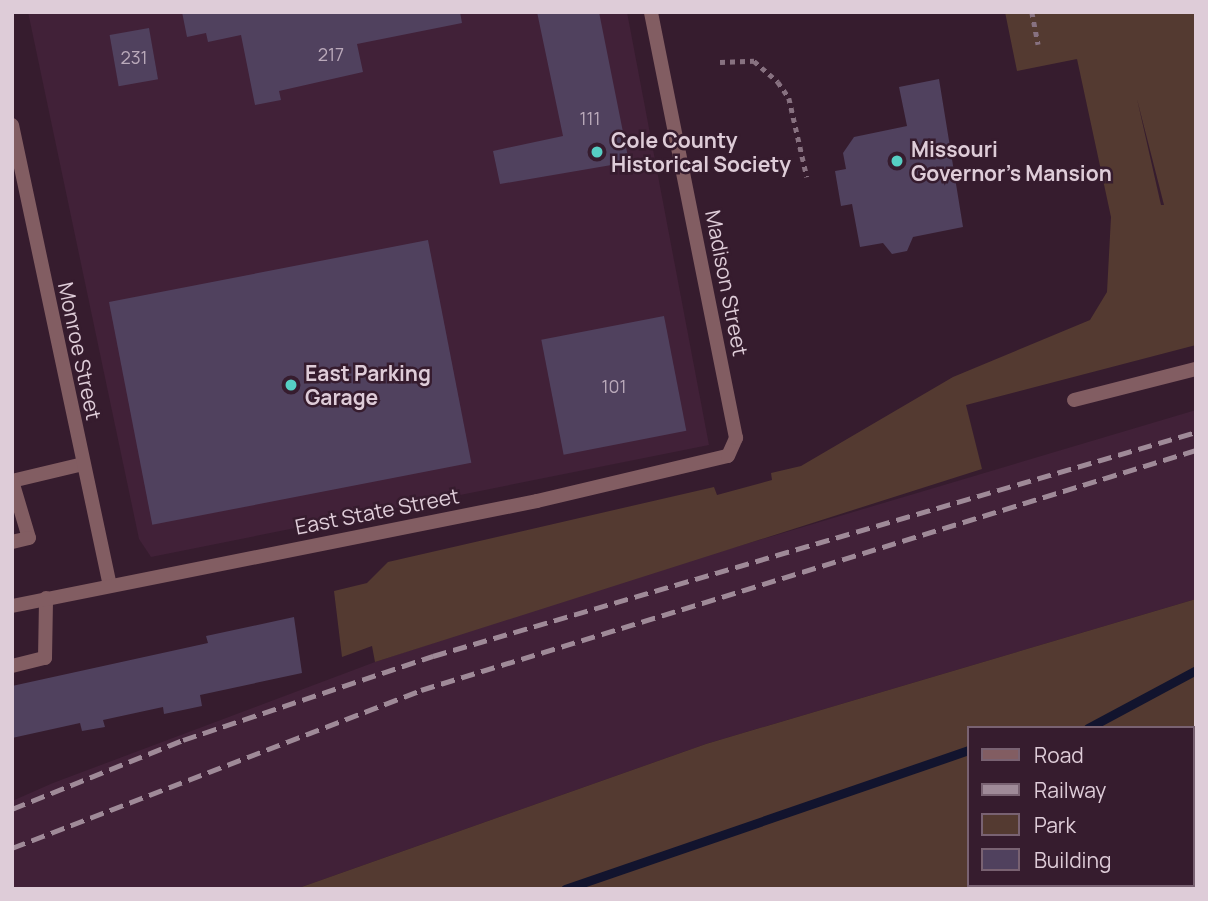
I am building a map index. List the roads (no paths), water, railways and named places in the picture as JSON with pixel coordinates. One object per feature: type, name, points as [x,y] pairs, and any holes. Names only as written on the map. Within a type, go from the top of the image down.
[{"type":"street","name":"Madison Street","points":[[651,12],[736,438]]},
{"type":"street","name":"Monroe Street","points":[[12,125],[110,584]]},
{"type":"street","points":[[1074,400],[1196,369]]},
{"type":"street","name":"East State Street","points":[[12,606],[709,464],[728,456],[736,438]]},
{"type":"street","points":[[12,542],[29,538],[14,480],[83,464]]},
{"type":"street","points":[[12,666],[45,658],[46,598]]},
{"type":"waterway","points":[[1092,726],[1196,670]]},
{"type":"waterway","points":[[565,889],[967,750]]},
{"type":"railway","points":[[12,809],[183,740],[433,656],[1196,432]]},
{"type":"railway","points":[[12,848],[421,690],[1196,450]]},
{"type":"place","name":"Cole County Historical Society","points":[[597,152]]},
{"type":"place","name":"Missouri Governor's Mansion","points":[[897,161]]},
{"type":"place","name":"East Parking Garage","points":[[291,385]]}]
